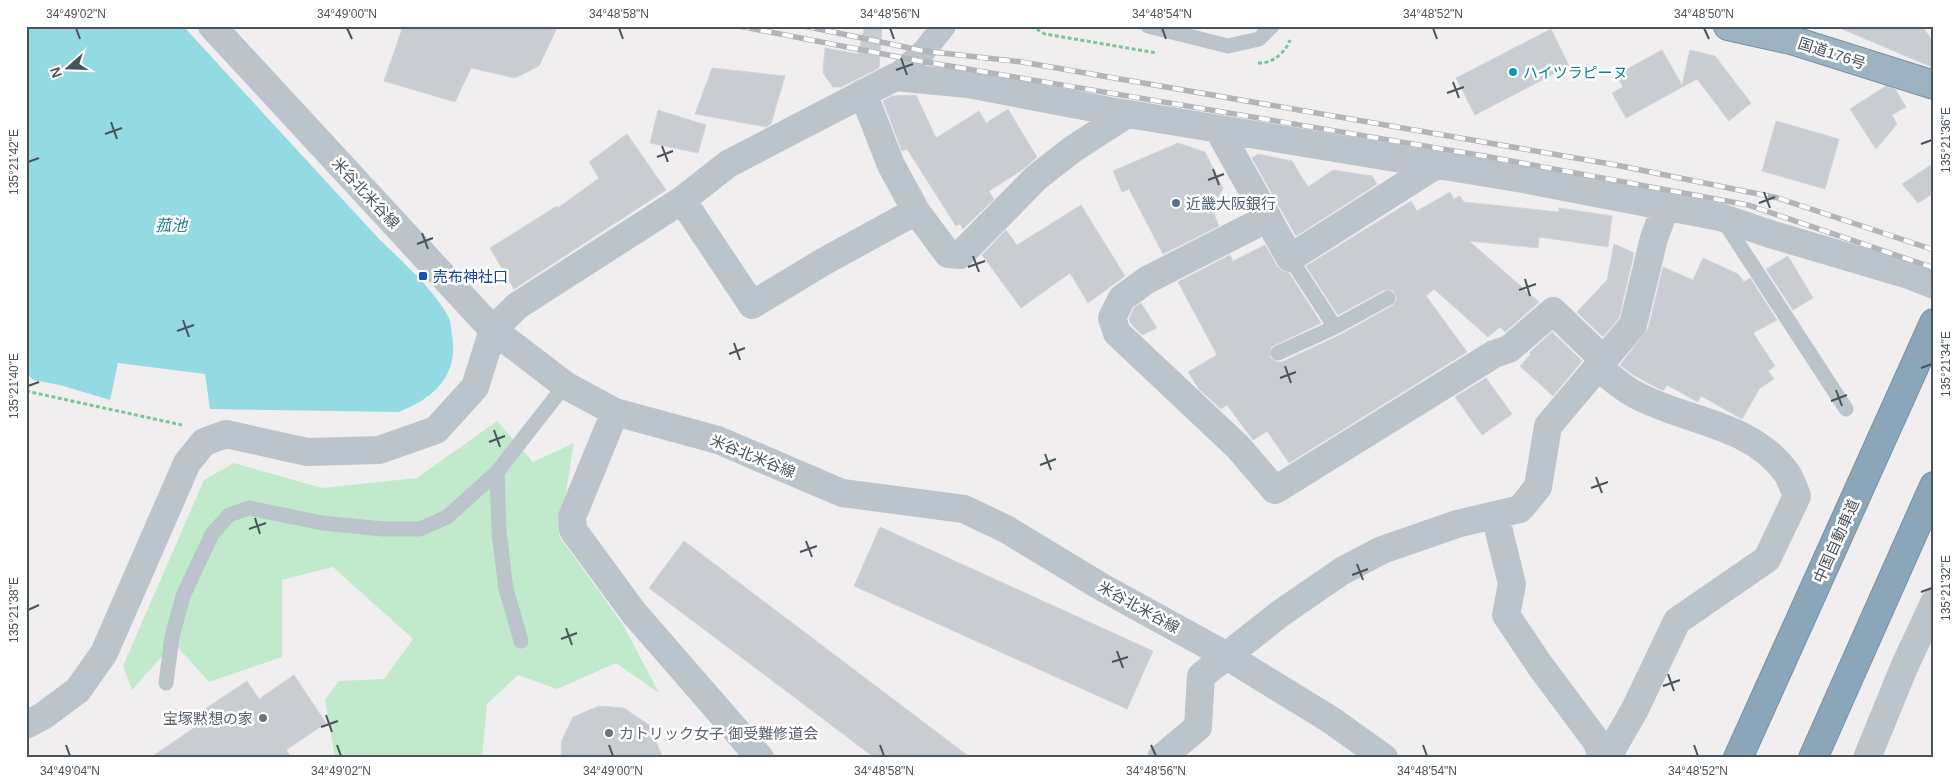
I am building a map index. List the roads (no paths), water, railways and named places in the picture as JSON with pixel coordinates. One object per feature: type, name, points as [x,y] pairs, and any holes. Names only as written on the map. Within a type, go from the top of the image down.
[{"type":"highway","name":"国道176号","points":[[1728,26],[1791,40],[1934,85]]},
{"type":"highway","name":"中国自動車道","points":[[1738,758],[1934,323]]},
{"type":"highway","points":[[1812,758],[1934,486]]},
{"type":"street","name":"米谷北米谷線","points":[[212,26],[493,330],[565,384],[615,412],[718,440],[842,493],[964,509],[1006,529],[1100,586],[1226,656],[1331,720],[1384,758]]},
{"type":"street","points":[[26,725],[43,716],[78,690],[104,653],[187,463],[204,442],[226,434],[307,452],[379,450],[436,430],[475,387],[493,330],[517,306],[682,200],[728,164],[895,77],[929,46],[944,26]]},
{"type":"street","points":[[895,77],[968,84],[1127,114],[1436,165],[1666,206],[1720,217],[1770,234],[1909,274],[1934,285]]},
{"type":"street","points":[[863,93],[891,165],[916,211],[948,254],[960,255],[1037,177],[1073,149],[1127,114]]},
{"type":"street","points":[[1218,129],[1290,258],[1436,165]]},
{"type":"street","points":[[682,200],[752,305],[823,262],[916,211]]},
{"type":"street","points":[[1161,758],[1198,726],[1201,676],[1281,613],[1342,571],[1382,550],[1456,524],[1520,510],[1538,488],[1548,426],[1633,326],[1654,238],[1666,206]]},
{"type":"street","points":[[1268,218],[1147,280],[1122,298],[1112,318],[1118,333],[1231,440],[1275,490],[1494,354],[1509,349],[1553,311],[1602,364],[1634,395],[1671,410],[1723,426],[1762,447],[1786,473],[1797,496],[1767,559],[1676,621],[1635,708],[1607,758]]},
{"type":"street","points":[[615,412],[572,517],[573,530],[634,613],[710,703],[760,758]]},
{"type":"street","points":[[1495,515],[1512,584],[1506,615],[1541,667],[1597,742],[1602,758]]},
{"type":"street","points":[[1867,758],[1905,665],[1934,603]]},
{"type":"street","points":[[1905,665],[1934,651]]},
{"type":"lane","points":[[1148,26],[1228,46],[1259,40],[1272,26]]},
{"type":"lane","points":[[1720,217],[1846,409]]},
{"type":"lane","points":[[1290,258],[1334,327]]},
{"type":"lane","points":[[1278,353],[1334,327],[1388,298]]},
{"type":"lane","points":[[166,683],[172,637],[183,596],[212,534],[228,514],[249,508],[322,523],[383,529],[420,529],[447,517],[497,472],[565,384]]},
{"type":"lane","points":[[497,472],[500,532],[506,589],[521,641]]},
{"type":"water","name":"菰池","points":[[26,26],[183,26],[379,239],[416,275],[442,306],[450,320],[453,349],[452,362],[441,384],[423,400],[398,412],[210,409],[205,374],[118,363],[110,400],[60,385],[33,380],[26,372]]},
{"type":"railway","points":[[739,26],[914,60],[1484,156],[1748,205],[1934,268]]},
{"type":"railway","points":[[804,26],[924,51],[1022,62],[1616,165],[1778,198],[1934,250]]},
{"type":"place","name":"ハイツラピーヌ","points":[[1513,72]]},
{"type":"place","name":"近畿大阪銀行","points":[[1176,203]]},
{"type":"place","name":"売布神社口","points":[[423,276]]},
{"type":"place","name":"宝塚黙想の家","points":[[263,718]]},
{"type":"place","name":"カトリック女子 御受難修道会","points":[[609,733]]}]
